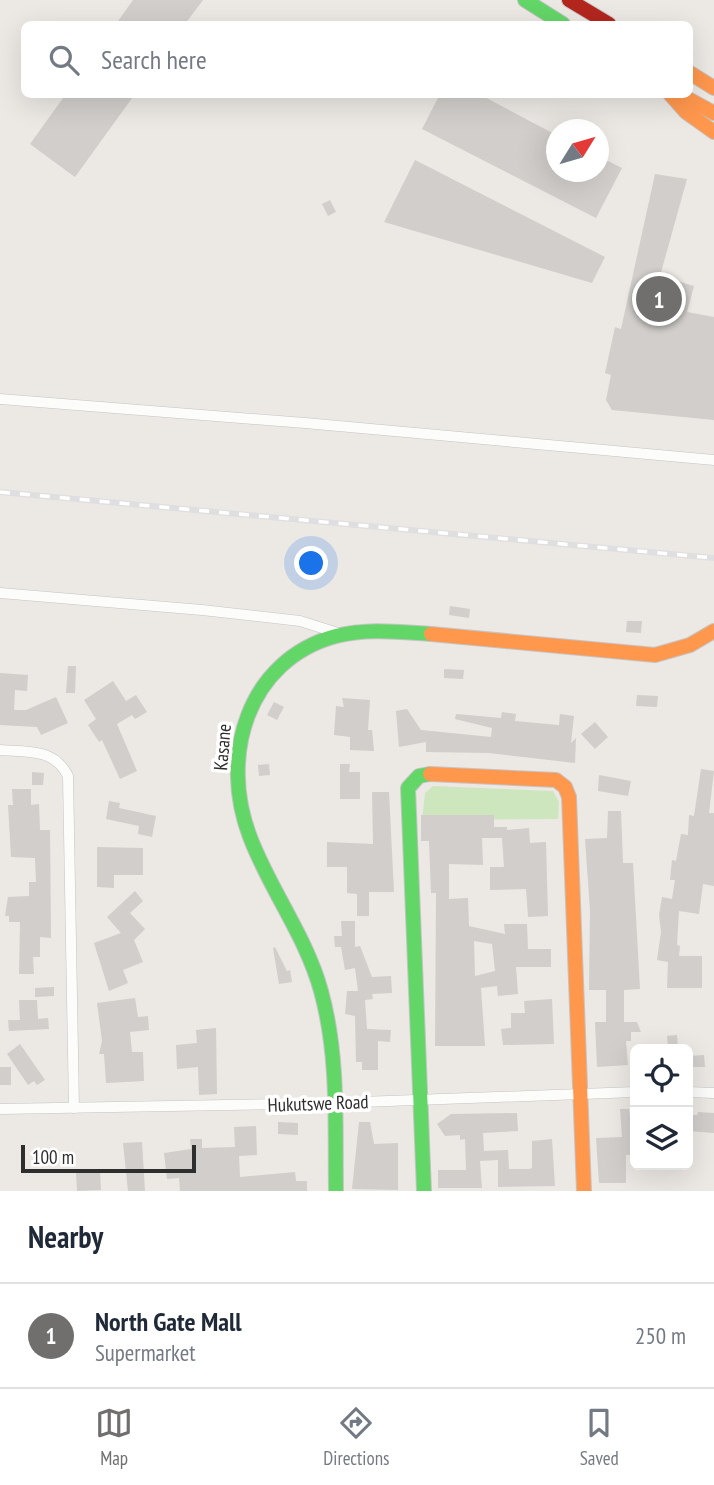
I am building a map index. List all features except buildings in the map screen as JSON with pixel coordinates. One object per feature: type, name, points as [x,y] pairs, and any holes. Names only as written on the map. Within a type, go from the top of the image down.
[{"type":"main road","points":[[525,0],[558,21]]},
{"type":"main road","points":[[569,0],[604,21]]},
{"type":"main road","points":[[693,76],[714,88]]},
{"type":"main road","points":[[674,98],[686,112],[714,132]]},
{"type":"main road","points":[[686,98],[714,113]]},
{"type":"main road","name":"Kasane","points":[[336,1191],[330,1041],[322,992],[296,925],[257,855],[244,817],[237,775],[238,738],[247,708],[259,687],[292,656],[338,633],[382,630],[655,655],[690,645],[714,631]]},
{"type":"main road","points":[[424,1191],[408,788],[419,776],[437,772],[556,780],[565,787],[569,797],[584,1191]]},
{"type":"street","points":[[0,398],[714,460]]},
{"type":"street","points":[[0,593],[300,621],[338,633]]},
{"type":"street","points":[[0,750],[44,753],[55,758],[68,776],[74,1108]]},
{"type":"street","name":"Hukutswe Road","points":[[0,1109],[334,1103],[630,1092]]},
{"type":"street","points":[[693,1092],[714,1093]]},
{"type":"green space","points":[[433,786],[553,791],[559,802],[558,819],[422,820],[425,793]]},
{"type":"railway","points":[[0,492],[714,558]]},
{"type":"traffic: fast","points":[[525,0],[558,21]]},
{"type":"traffic: fast","points":[[336,1191],[335,1090],[327,1016],[306,951],[250,837],[241,806],[238,775],[240,745],[248,716],[262,689],[281,666],[305,648],[336,636],[360,632],[431,634]]},
{"type":"traffic: fast","points":[[424,1191],[408,788],[419,776],[430,774]]},
{"type":"traffic: slow","points":[[693,75],[714,88]]},
{"type":"traffic: slow","points":[[674,98],[686,112],[714,132]]},
{"type":"traffic: slow","points":[[686,98],[714,113]]},
{"type":"traffic: slow","points":[[431,634],[655,655],[690,645],[714,631]]},
{"type":"traffic: slow","points":[[430,774],[556,780],[565,787],[569,797],[584,1191]]},
{"type":"traffic: jam","points":[[569,0],[604,21]]},
{"type":"place","name":"North Gate Mall","points":[[659,299]]}]
